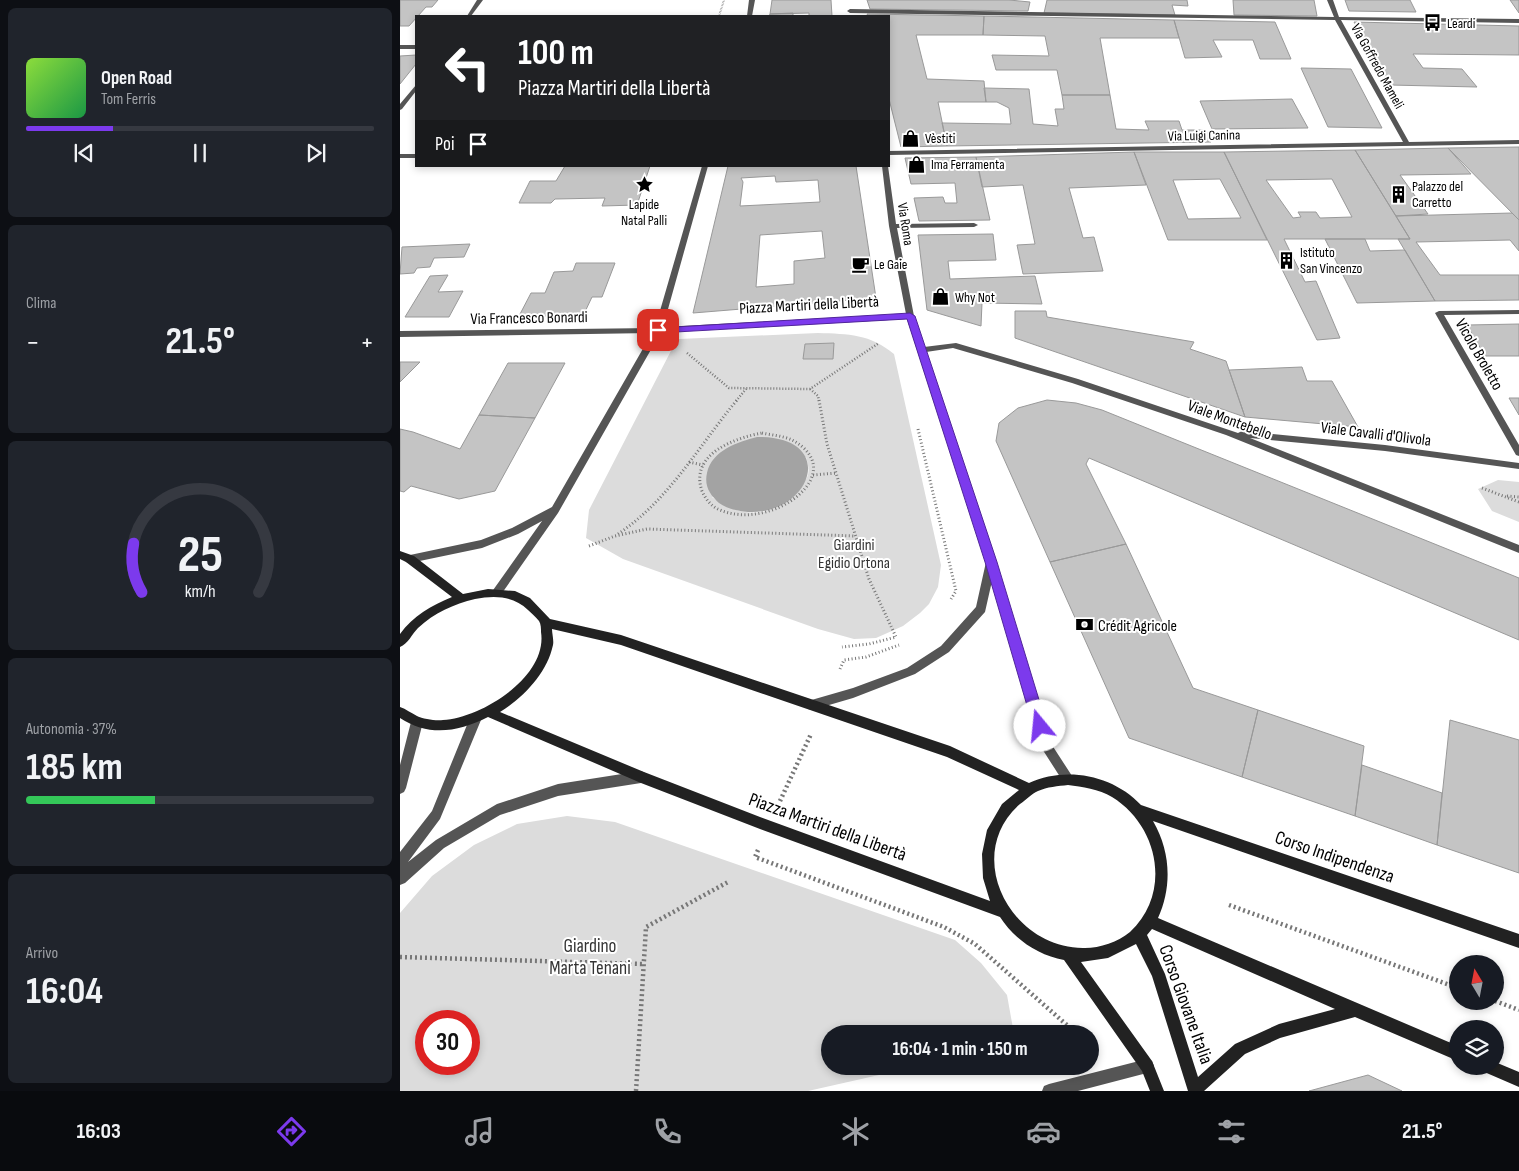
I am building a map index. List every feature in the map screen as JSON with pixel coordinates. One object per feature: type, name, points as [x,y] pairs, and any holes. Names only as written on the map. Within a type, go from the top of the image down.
[{"type":"main road","points":[[405,557],[460,598]]},
{"type":"main road","points":[[400,642],[419,621],[438,608],[460,598],[496,593],[519,597],[536,607],[546,623],[548,641],[543,660],[535,673],[513,698],[490,713],[474,720],[433,726],[417,722],[400,712]]},
{"type":"main road","points":[[546,623],[621,640],[820,705],[950,752],[1029,789]]},
{"type":"main road","name":"Piazza Martiri della Libertà","points":[[490,713],[641,777],[769,826],[1001,910]]},
{"type":"main road","points":[[1068,779],[1093,783],[1116,793],[1137,810],[1154,835],[1162,864],[1161,894],[1150,922],[1128,943],[1100,954],[1068,955],[1042,947],[1019,932],[1001,910],[990,883],[987,854],[994,827],[1008,804],[1029,789],[1047,782],[1068,779]]},
{"type":"main road","name":"Corso Indipendenza","points":[[1137,810],[1519,941]]},
{"type":"main road","points":[[1150,922],[1449,1050]]},
{"type":"main road","name":"Corso Giovane Italia","points":[[1138,932],[1158,974],[1195,1090]]},
{"type":"main road","points":[[1068,955],[1147,1066],[1157,1091]]},
{"type":"main road","points":[[1195,1090],[1240,1049],[1279,1031],[1356,1010]]},
{"type":"main road","points":[[1504,1073],[1519,1080]]},
{"type":"street","points":[[469,15],[480,0]]},
{"type":"street","points":[[749,15],[752,0]]},
{"type":"street","name":"Via Goffredo Mameli","points":[[1330,0],[1337,18],[1407,144]]},
{"type":"street","points":[[850,11],[1519,21]]},
{"type":"street","points":[[400,47],[415,47]]},
{"type":"street","points":[[400,108],[415,87]]},
{"type":"street","name":"Via Luigi Canina","points":[[890,153],[1519,142]]},
{"type":"street","points":[[400,156],[415,156]]},
{"type":"street","points":[[496,593],[555,510],[658,330],[704,167]]},
{"type":"street","name":"Via Roma","points":[[885,167],[893,226],[910,316]]},
{"type":"street","points":[[893,226],[974,225]]},
{"type":"street","name":"Vicolo Broletto","points":[[1519,312],[1439,312],[1519,453]]},
{"type":"street","points":[[910,316],[923,350],[991,562],[1045,744],[1068,779]]},
{"type":"street","name":"Piazza Martiri della Libertà","points":[[658,330],[910,316]]},
{"type":"street","name":"Via Francesco Bonardi","points":[[400,334],[658,330]]},
{"type":"street","name":"Viale Montebello","points":[[923,350],[953,344],[1075,381],[1229,433],[1519,548]]},
{"type":"street","name":"Viale Cavalli d'Olivola","points":[[1229,433],[1385,448],[1519,466]]},
{"type":"street","points":[[405,557],[482,544],[515,531],[555,510]]},
{"type":"street","points":[[820,705],[911,671],[945,649],[981,608],[991,562]]},
{"type":"street","points":[[400,863],[436,815],[474,720]]},
{"type":"street","points":[[400,788],[417,722]]},
{"type":"street","name":"Piazza Martiri della Libertà","points":[[400,878],[440,844],[497,810],[558,790],[641,777]]},
{"type":"street","points":[[1049,1091],[1147,1066]]},
{"type":"path","points":[[719,15],[724,0]]},
{"type":"path","points":[[681,349],[729,388],[810,389],[879,342]]},
{"type":"path","points":[[615,536],[645,514],[689,462],[724,414],[746,389]]},
{"type":"path","points":[[810,389],[818,396],[827,444],[869,579],[896,637],[869,644],[842,647]]},
{"type":"path","points":[[915,421],[956,591],[951,600]]},
{"type":"path","points":[[762,433],[780,435],[795,440],[806,450],[813,462],[813,475],[807,488],[796,501],[780,510],[761,516],[742,516],[724,512],[710,504],[700,486],[699,479],[703,466],[713,453],[727,443],[744,436],[762,433]]},
{"type":"path","points":[[689,462],[703,466]]},
{"type":"path","points":[[813,475],[837,473]]},
{"type":"path","points":[[1501,496],[1519,497]]},
{"type":"path","points":[[589,546],[615,536],[647,529],[855,536]]},
{"type":"path","points":[[905,642],[866,657],[844,660],[820,705],[755,857],[944,927],[975,944],[1067,1025]]},
{"type":"path","points":[[636,1091],[646,927],[728,882]]},
{"type":"path","points":[[1228,906],[1449,985]]},
{"type":"path","points":[[400,957],[644,964]]},
{"type":"path","points":[[1504,1004],[1519,1010]]},
{"type":"green space","name":"Giardini Egidio Ortona","points":[[818,333],[840,334],[868,339],[885,347],[894,354],[941,565],[938,587],[929,604],[920,613],[903,626],[876,638],[854,639],[818,629],[623,559],[586,538],[589,510],[675,343],[679,339]],"holes":[[[806,457],[807,478],[774,508],[758,512],[741,511],[725,506],[712,497]]]},
{"type":"green space","points":[[1498,480],[1519,482],[1519,522],[1492,511],[1478,489]]},
{"type":"green space","name":"Giardino Marta Tenani","points":[[567,816],[615,822],[955,940],[981,963],[1007,995],[1012,1025],[821,1025],[821,1075],[879,1075],[808,1091],[400,1091],[400,913],[432,876],[474,845],[517,824]]},
{"type":"shaded area","points":[[757,437],[783,440],[799,449],[807,461],[807,475],[801,489],[788,501],[770,510],[748,512],[726,507],[719,503],[708,490],[706,478],[710,465],[714,458],[727,448]]},
{"type":"building","points":[[400,0],[438,0],[432,7],[426,7],[419,15],[415,15],[415,19],[409,26],[400,26]]},
{"type":"building","points":[[772,0],[831,0],[832,15],[809,15],[809,13],[770,14]]},
{"type":"building","points":[[867,0],[1009,0],[1030,2],[1028,11],[870,9]]},
{"type":"building","points":[[1047,0],[1187,0],[1188,6],[1172,5],[1175,15],[1044,13]]},
{"type":"building","points":[[1233,0],[1314,0],[1317,16],[1234,15]]},
{"type":"building","points":[[1345,0],[1410,0],[1416,12],[1349,11]]},
{"type":"building","points":[[1510,0],[1519,0],[1519,13]]},
{"type":"building","points":[[793,13],[793,15],[770,15]]},
{"type":"building","points":[[867,14],[984,16],[983,35],[916,35],[927,79],[984,81],[986,102],[938,102],[947,146],[901,147],[890,103],[890,15]]},
{"type":"building","points":[[984,16],[1174,20],[1179,38],[1100,38],[1110,95],[1062,95],[1057,70],[996,70],[992,55],[1049,56],[1045,36],[983,35]]},
{"type":"building","points":[[1174,20],[1275,22],[1291,59],[1260,59],[1253,40],[1213,40],[1222,57],[1185,58]]},
{"type":"building","points":[[1354,22],[1519,26],[1519,55],[1413,54],[1423,68],[1462,69],[1477,87],[1390,85]]},
{"type":"building","points":[[415,55],[415,65],[400,84],[400,56]]},
{"type":"building","points":[[1301,68],[1351,69],[1382,128],[1328,127]]},
{"type":"building","points":[[984,88],[1029,89],[1033,124],[1058,126],[1055,109],[1064,109],[1062,95],[1110,95],[1116,129],[1149,130],[1145,121],[1179,121],[1182,130],[1206,130],[1211,142],[947,146],[942,123],[1011,124],[1009,108],[997,102],[986,102]]},
{"type":"building","points":[[1292,99],[1308,128],[1212,129],[1200,101]]},
{"type":"building","points":[[1519,147],[1519,220],[1448,148]]},
{"type":"building","name":"Palazzo del Carretto","points":[[1448,148],[1471,174],[1400,175],[1428,214],[1396,216],[1355,150]]},
{"type":"building","name":"Istituto San Vincenzo","points":[[1355,150],[1410,239],[1284,239],[1305,282],[1316,281],[1340,338],[1317,340],[1224,152]],"holes":[[[1332,179],[1352,217],[1320,218],[1316,212],[1298,212],[1301,217],[1293,218],[1266,180]]]},
{"type":"building","points":[[1134,152],[1224,152],[1267,240],[1168,240]],"holes":[[[1220,179],[1241,218],[1188,219],[1173,180]]]},
{"type":"building","points":[[1134,152],[1146,185],[1069,188],[1083,238],[1094,237],[1103,271],[1023,274],[1017,245],[1035,244],[1023,185],[982,187],[976,157]]},
{"type":"building","points":[[976,157],[990,220],[919,221],[914,198],[943,197],[945,203],[957,203],[955,183],[911,184],[905,158]]},
{"type":"building","points":[[564,167],[650,167],[637,205],[602,206],[605,198],[555,199],[551,203],[519,203],[530,181],[556,181]]},
{"type":"building","points":[[728,167],[856,167],[876,298],[693,313]],"holes":[[[775,176],[776,182],[818,180],[820,202],[740,206],[743,182],[741,178]],[[822,231],[825,258],[794,261],[794,284],[756,287],[760,235]]]},
{"type":"building","points":[[1512,213],[1519,220],[1519,251],[1510,240],[1416,242],[1440,275],[1519,275],[1519,300],[1435,301],[1398,239],[1410,239],[1396,216]]},
{"type":"building","points":[[993,234],[996,260],[948,261],[950,279],[1035,276],[1042,304],[982,303],[981,326],[927,310],[918,235]]},
{"type":"building","points":[[1325,239],[1365,239],[1370,251],[1405,250],[1435,301],[1357,303]]},
{"type":"building","points":[[470,244],[464,257],[434,258],[430,267],[417,268],[414,273],[400,274],[402,247]]},
{"type":"building","points":[[576,263],[615,263],[602,297],[592,297],[583,316],[519,316],[531,293],[545,293],[554,272],[573,271]]},
{"type":"building","points":[[448,275],[438,292],[463,291],[449,317],[405,317],[430,276]]},
{"type":"building","points":[[1015,311],[1046,311],[1047,317],[1194,342],[1190,349],[1226,361],[1245,417],[1015,338]]},
{"type":"building","points":[[1519,324],[1519,356],[1485,356],[1467,325]]},
{"type":"building","points":[[834,343],[833,359],[803,359],[805,344]]},
{"type":"building","points":[[400,362],[420,362],[400,382]]},
{"type":"building","points":[[508,363],[565,363],[535,418],[479,415]]},
{"type":"building","points":[[1302,367],[1307,381],[1332,381],[1358,427],[1245,417],[1229,370]]},
{"type":"building","points":[[1509,398],[1519,398],[1519,415]]},
{"type":"building","points":[[1047,400],[1076,403],[1102,410],[1519,578],[1519,640],[1089,458],[1086,464],[1126,544],[1050,562],[996,441],[999,423],[1018,408]]},
{"type":"building","points":[[479,415],[535,418],[495,491],[459,499],[411,486],[404,492],[400,491],[400,429],[460,449]]},
{"type":"building","points":[[1126,544],[1193,688],[1258,710],[1242,777],[1129,738],[1050,562]]},
{"type":"building","points":[[1258,710],[1364,746],[1355,816],[1242,777]]},
{"type":"building","points":[[1450,720],[1519,740],[1519,873],[1437,845]]},
{"type":"building","points":[[1362,765],[1442,793],[1437,845],[1355,816]]},
{"type":"building","points":[[1368,1075],[1402,1091],[1309,1091]]},
{"type":"place","name":"Leardi","points":[[1433,23]]},
{"type":"place","name":"Vèstiti","points":[[911,138]]},
{"type":"place","name":"Ima Ferramenta","points":[[917,164]]},
{"type":"place","name":"Lapide Natal Palli","points":[[644,184]]},
{"type":"place","name":"Palazzo del Carretto","points":[[1398,194]]},
{"type":"place","name":"Istituto San Vincenzo","points":[[1286,260]]},
{"type":"place","name":"Le Gaie","points":[[860,264]]},
{"type":"place","name":"Why Not","points":[[941,297]]},
{"type":"place","name":"Crédit Agricole","points":[[1084,625]]},
{"type":"route","points":[[658,330],[910,316],[923,350],[991,562],[1040,726]]}]
